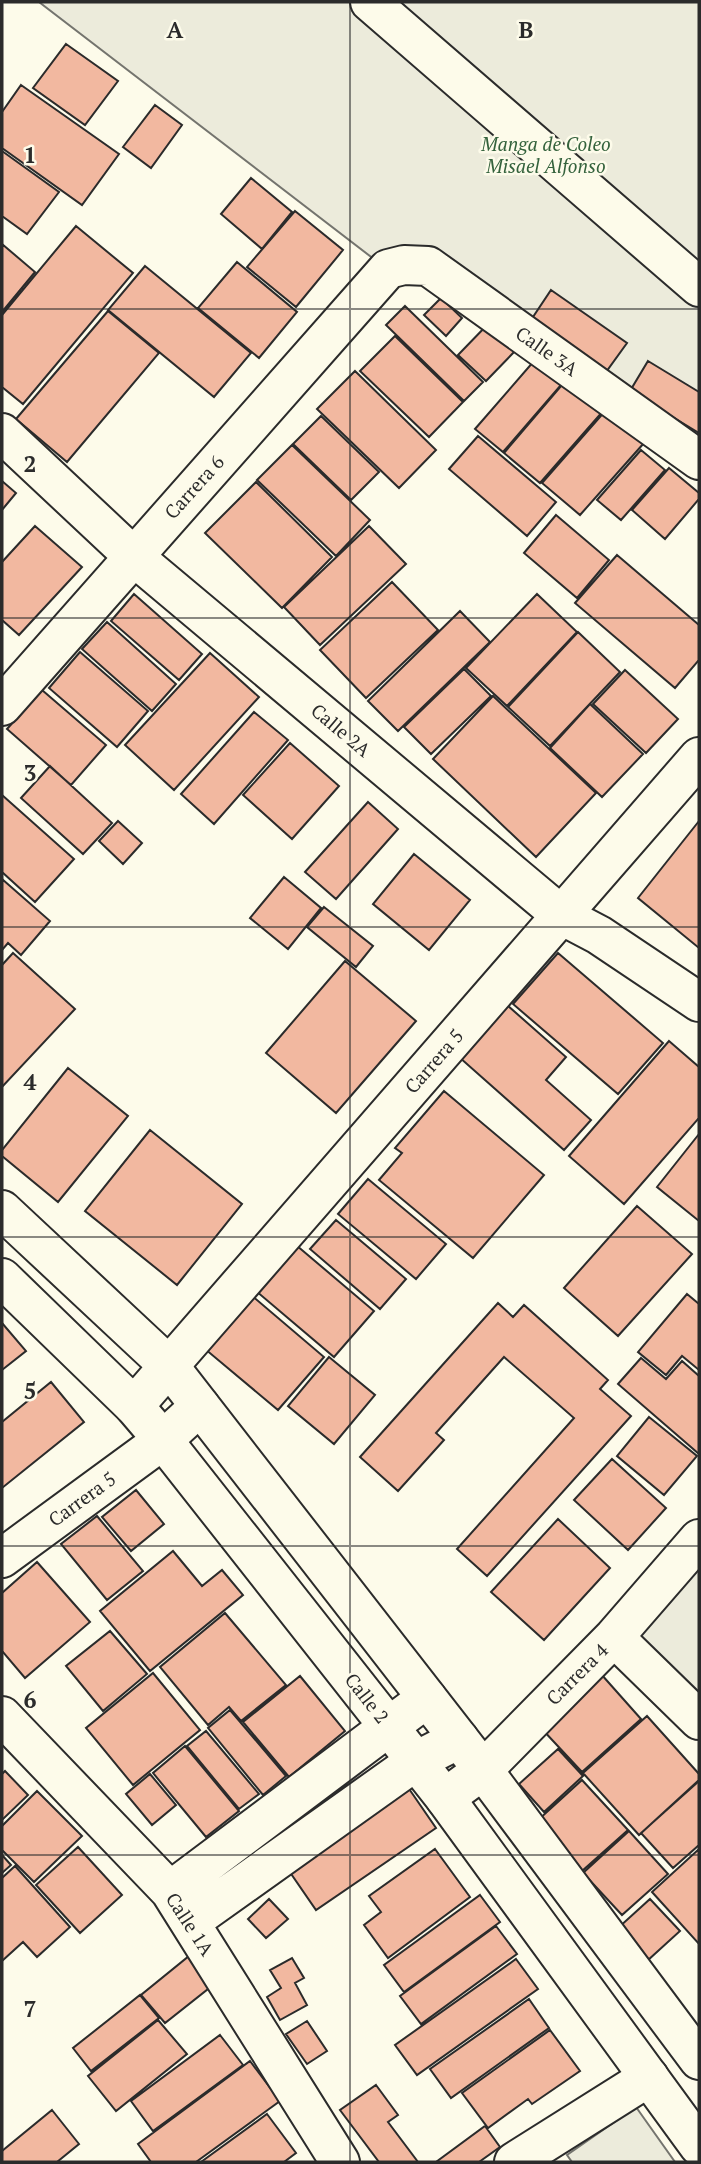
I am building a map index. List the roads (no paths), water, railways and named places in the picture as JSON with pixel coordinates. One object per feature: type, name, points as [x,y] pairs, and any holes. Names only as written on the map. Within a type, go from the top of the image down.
[{"type":"street","points":[[370,2],[699,287]]},
{"type":"street","name":"Calle 3A","points":[[388,269],[404,265],[428,266],[699,460]]},
{"type":"street","name":"Carrera 6","points":[[2,706],[388,269]]},
{"type":"street","name":"Calle 2A","points":[[2,433],[133,556],[561,915],[599,935],[699,1002]]},
{"type":"street","name":"Carrera 5","points":[[134,1406],[699,757]]},
{"type":"street","points":[[2,1210],[170,1366],[483,1769],[699,2060]]},
{"type":"street","name":"Calle 2","points":[[2,1278],[134,1406],[163,1440],[445,1798],[699,2146]]},
{"type":"street","name":"Carrera 5","points":[[2,1558],[163,1440],[200,1406]]},
{"type":"street","name":"Carrera 4","points":[[445,1798],[483,1769],[614,1637],[699,1539]]},
{"type":"street","points":[[614,1637],[699,1720]]},
{"type":"street","points":[[180,1906],[389,1727],[427,1698]]},
{"type":"street","name":"Calle 1A","points":[[2,1716],[180,1906],[340,2162]]},
{"type":"street","points":[[180,1906],[416,1761],[459,1739]]},
{"type":"street","points":[[514,2162],[649,2077]]},
{"type":"park label","name":"Manga de Coleo Misael Alfonso","points":[[546,155]]}]
